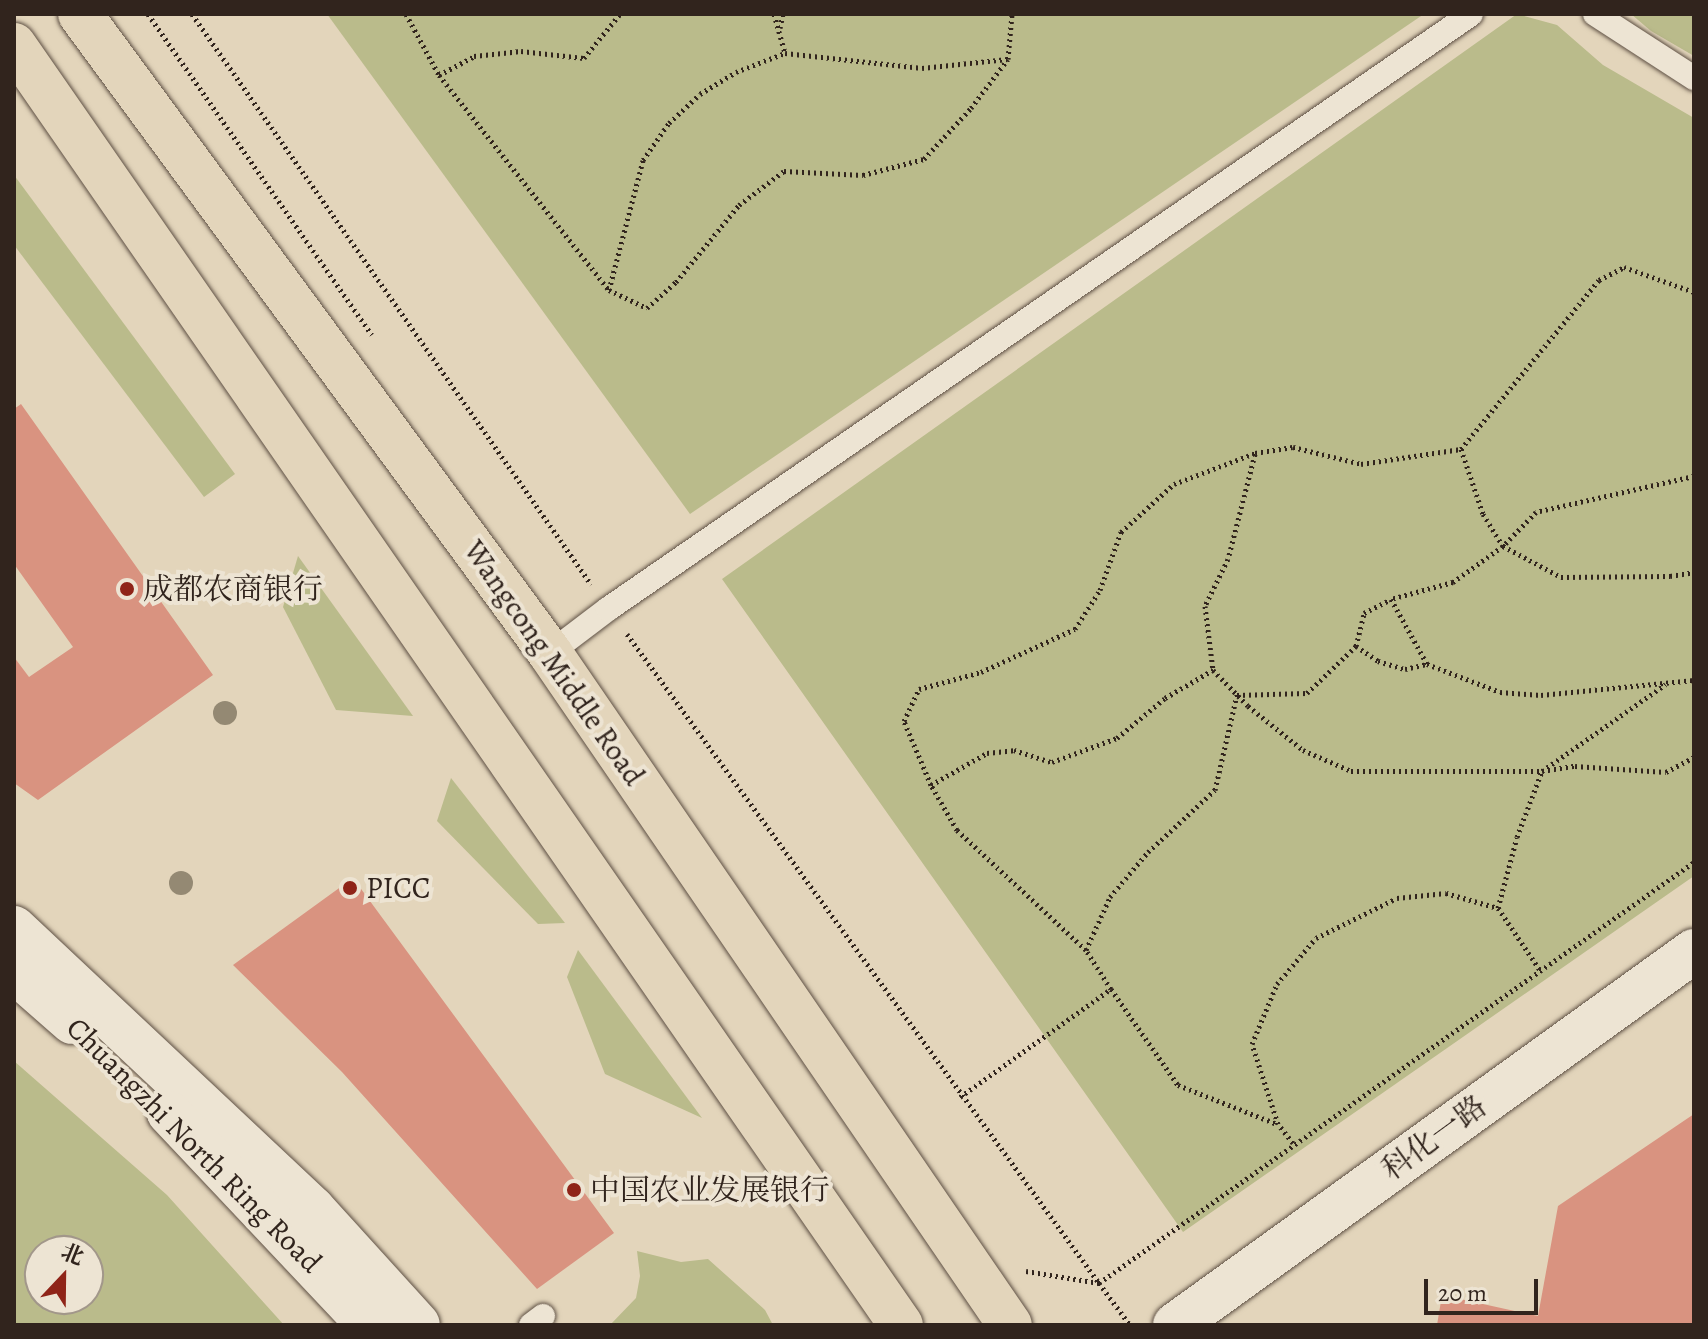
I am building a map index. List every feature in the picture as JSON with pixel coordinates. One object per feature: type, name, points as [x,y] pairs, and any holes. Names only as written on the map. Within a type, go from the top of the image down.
[{"type":"main road","name":"Wangcong Middle Road","points":[[80,14],[550,653],[1010,1325]]},
{"type":"main road","points":[[14,45],[901,1325]]},
{"type":"main road","points":[[14,928],[313,1209],[418,1325]]},
{"type":"main road","name":"科化一路","points":[[1175,1325],[1694,951]]},
{"type":"main road","name":"Chuangzhi North Ring Road","points":[[14,971],[199,1142],[369,1325]]},
{"type":"lane","points":[[550,653],[608,609],[1471,14]]},
{"type":"lane","points":[[1595,14],[1694,78]]},
{"type":"path","points":[[192,14],[608,609],[960,1097],[1099,1283],[1694,862]]},
{"type":"path","points":[[406,14],[439,75],[609,290],[647,308],[676,282],[739,205],[784,171],[863,175],[924,159],[971,108],[1008,59],[1012,14]]},
{"type":"path","points":[[439,75],[474,56],[521,51],[584,58],[620,14]]},
{"type":"path","points":[[774,14],[785,53]]},
{"type":"path","points":[[780,29],[783,14]]},
{"type":"path","points":[[609,290],[643,160],[669,123],[712,86],[736,72],[785,53],[922,68],[1008,59]]},
{"type":"path","points":[[1278,1124],[1178,1085],[1086,950],[957,830],[931,785],[904,721],[919,689],[981,672],[1075,629],[1100,590],[1121,532],[1174,484],[1255,453],[1293,447],[1361,464],[1461,449],[1599,280],[1624,267],[1694,292]]},
{"type":"path","points":[[1461,449],[1483,514],[1503,546],[1561,577],[1670,576],[1694,572]]},
{"type":"path","points":[[1255,453],[1228,559],[1205,606],[1213,670],[1237,695],[1303,750],[1351,771],[1542,771],[1575,766],[1666,772],[1694,757]]},
{"type":"path","points":[[1237,695],[1307,693],[1356,646],[1364,613],[1391,599],[1453,582],[1503,546],[1536,512],[1694,476]]},
{"type":"path","points":[[1391,599],[1427,664]]},
{"type":"path","points":[[1356,646],[1378,661],[1405,669],[1427,664],[1500,692],[1541,695],[1694,680]]},
{"type":"path","points":[[931,785],[987,753],[1014,750],[1052,762],[1117,738],[1165,698],[1213,670]]},
{"type":"path","points":[[1498,908],[1517,837],[1542,771],[1667,683]]},
{"type":"path","points":[[1086,950],[1110,897],[1148,852],[1215,790],[1237,695]]},
{"type":"path","points":[[1293,1143],[1278,1124],[1252,1044],[1277,984],[1316,938],[1397,898],[1446,893],[1498,908],[1540,970]]},
{"type":"path","points":[[960,1097],[1111,989]]},
{"type":"green space","points":[[327,14],[1424,14],[690,514]]},
{"type":"green space","points":[[1517,14],[1557,25],[1603,65],[1694,118],[1694,876],[1183,1232],[722,579]]},
{"type":"green space","points":[[1631,14],[1694,14],[1694,56],[1651,31]]},
{"type":"green space","points":[[14,175],[235,474],[204,497],[14,245]]},
{"type":"green space","points":[[298,556],[413,716],[336,710],[283,607]]},
{"type":"green space","points":[[451,778],[565,923],[538,924],[437,821]]},
{"type":"green space","points":[[578,950],[702,1118],[605,1074],[567,977]]},
{"type":"green space","points":[[14,1061],[167,1195],[284,1325],[14,1325]]},
{"type":"green space","points":[[637,1251],[681,1262],[708,1259],[765,1310],[773,1325],[610,1325],[636,1298],[640,1276]]},
{"type":"building","points":[[21,404],[213,675],[38,800],[14,783],[14,657],[29,677],[73,647],[14,564],[14,409]]},
{"type":"building","points":[[353,878],[614,1233],[537,1289],[342,1072],[233,965]]},
{"type":"building","points":[[1694,1114],[1694,1325],[1437,1325],[1442,1295],[1538,1316],[1558,1206]]},
{"type":"place","name":"成都农商银行","points":[[127,589]]},
{"type":"place","name":"PICC","points":[[350,888]]},
{"type":"place","name":"中国农业发展银行","points":[[574,1190]]}]
